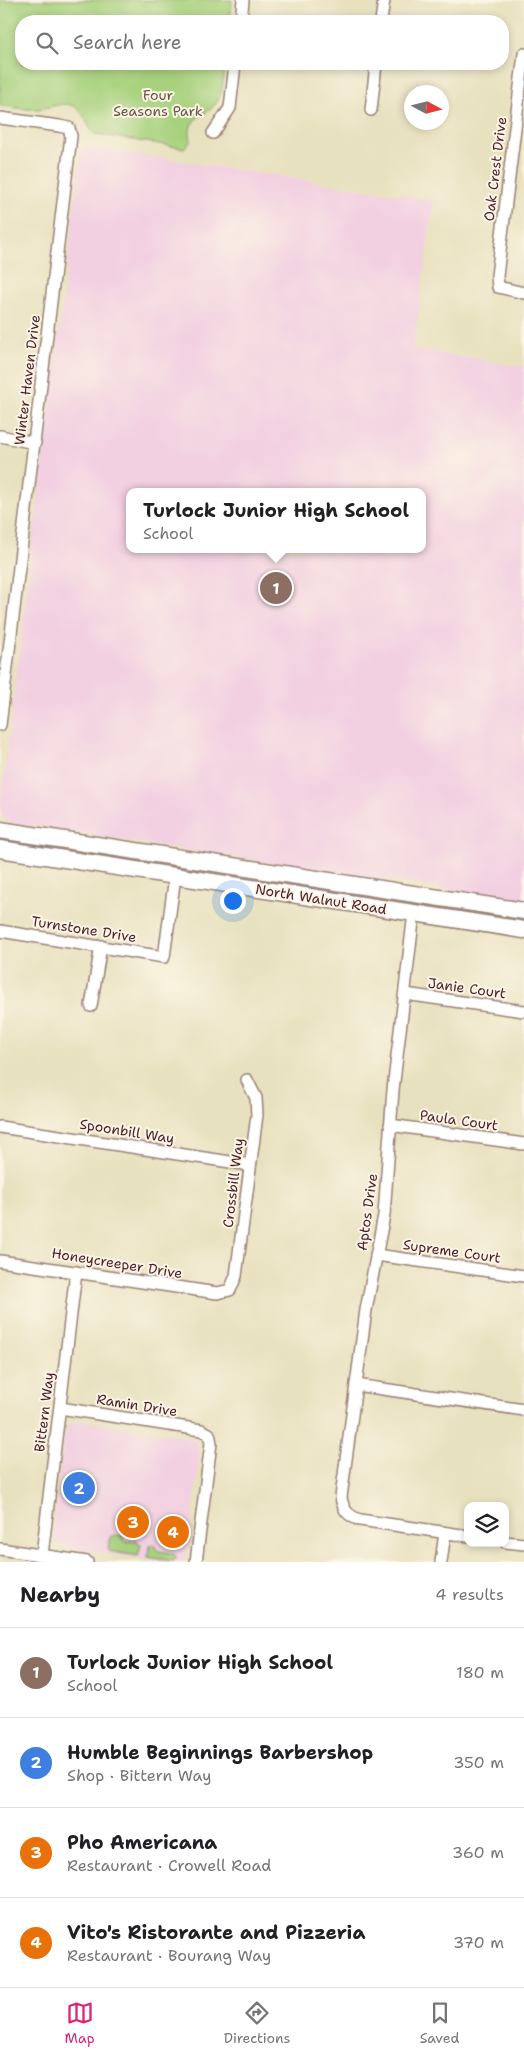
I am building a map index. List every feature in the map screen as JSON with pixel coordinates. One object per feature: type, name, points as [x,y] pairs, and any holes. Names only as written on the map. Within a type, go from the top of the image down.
[{"type":"street","points":[[242,15],[243,0]]},
{"type":"street","points":[[383,15],[384,0]]},
{"type":"street","name":"Oak Crest Drive","points":[[524,54],[519,147],[497,276],[498,287],[524,293]]},
{"type":"street","points":[[213,133],[230,108],[234,70]]},
{"type":"street","points":[[371,110],[375,70]]},
{"type":"street","name":"Winter Haven Drive","points":[[0,118],[69,128],[71,136],[0,724]]},
{"type":"street","points":[[0,436],[35,443]]},
{"type":"street","name":"North Walnut Road","points":[[0,830],[524,910]]},
{"type":"street","name":"North Walnut Road","points":[[0,849],[524,930]]},
{"type":"street","name":"Turnstone Drive","points":[[0,931],[164,957],[175,876]]},
{"type":"street","name":"Aptos Drive","points":[[414,913],[390,1125],[385,1201],[366,1310],[342,1505],[351,1518],[444,1533]]},
{"type":"street","points":[[92,1006],[101,946]]},
{"type":"street","name":"Janie Court","points":[[405,994],[524,1011]]},
{"type":"street","name":"Crossbill Way","points":[[230,1290],[236,1276],[256,1105],[254,1092],[247,1080]]},
{"type":"street","name":"Paula Court","points":[[390,1125],[524,1144]]},
{"type":"street","name":"Spoonbill Way","points":[[0,1127],[250,1165]]},
{"type":"street","name":"Supreme Court","points":[[376,1255],[524,1276]]},
{"type":"street","name":"Honeycreeper Drive","points":[[0,1261],[217,1293],[230,1290]]},
{"type":"street","name":"Bittern Way","points":[[42,1555],[76,1272]]},
{"type":"street","points":[[356,1385],[524,1410]]},
{"type":"street","name":"Ramin Drive","points":[[60,1408],[201,1430],[209,1434],[211,1443],[196,1562]]},
{"type":"street","points":[[440,1562],[444,1533],[464,1536]]},
{"type":"street","points":[[509,1542],[524,1544]]},
{"type":"street","points":[[0,1549],[88,1562]]},
{"type":"shaded area","points":[[82,146],[434,200],[413,349],[524,367],[524,901],[11,823],[2,817],[0,809]]},
{"type":"shaded area","points":[[80,1421],[189,1437],[197,1442],[200,1452],[188,1553],[182,1562],[165,1562],[63,1547],[54,1539],[53,1533],[65,1432],[70,1424]]},
{"type":"green space","name":"Four Seasons Park","points":[[0,0],[232,0],[231,15],[15,15],[15,70],[224,70],[222,88],[217,102],[194,121],[191,126],[191,141],[184,148],[95,134],[80,111],[72,105],[62,104],[41,109],[0,106]]},
{"type":"green space","points":[[114,1535],[123,1536],[125,1542],[137,1540],[137,1543],[141,1545],[138,1556],[108,1551],[110,1537]]},
{"type":"green space","points":[[149,1545],[154,1545],[158,1551],[173,1553],[177,1558],[173,1561],[148,1557]]},
{"type":"place","name":"Turlock Junior High School","points":[[276,588]]},
{"type":"place","name":"Humble Beginnings Barbershop","points":[[79,1488]]},
{"type":"place","name":"Pho Americana","points":[[133,1522]]},
{"type":"place","name":"Vito's Ristorante and Pizzeria","points":[[173,1532]]}]
